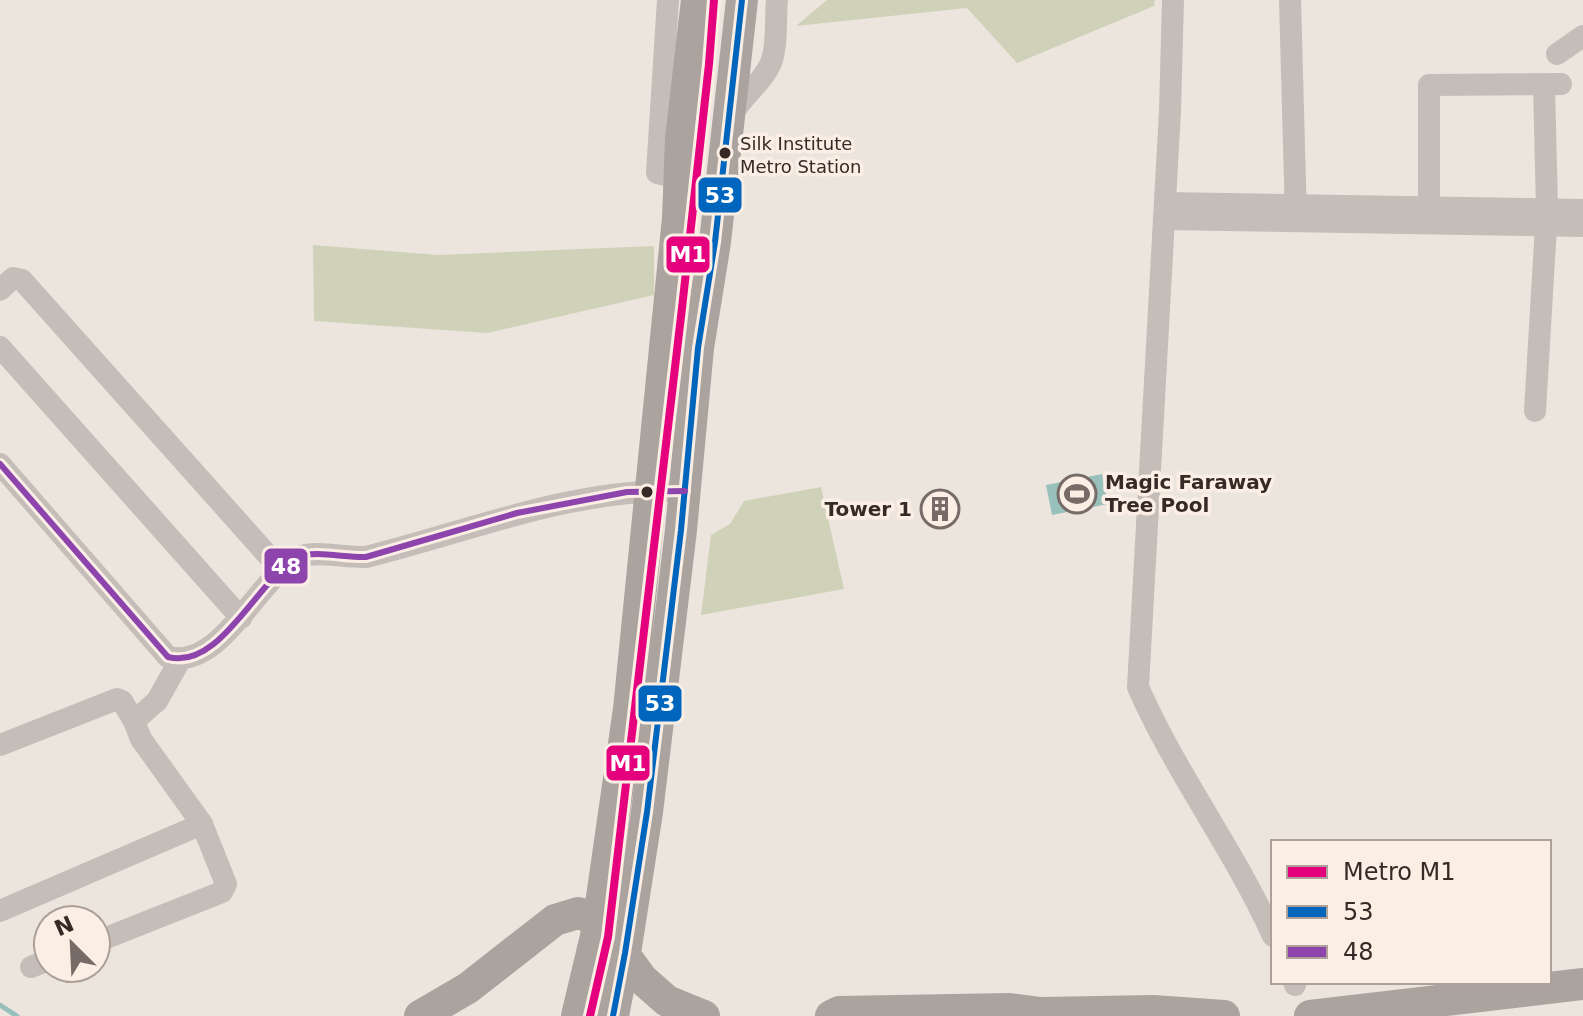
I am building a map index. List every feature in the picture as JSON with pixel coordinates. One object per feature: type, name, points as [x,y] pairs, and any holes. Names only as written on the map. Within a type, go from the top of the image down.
[{"type":"highway","points":[[577,1016],[599,920],[629,709],[678,218],[681,139],[697,0]]},
{"type":"highway","points":[[613,1016],[649,798],[685,491],[698,348],[715,242],[742,0]]},
{"type":"highway","points":[[420,1016],[468,988],[555,920],[578,913],[599,920],[642,979],[667,1001],[704,1016]]},
{"type":"highway","points":[[1318,1015],[1583,984]]},
{"type":"highway","points":[[831,1016],[839,1012],[1010,1009],[1036,1014],[1153,1011],[1224,1016]]},
{"type":"street","points":[[668,0],[657,173],[679,178]]},
{"type":"street","points":[[728,128],[742,98],[772,62],[777,0]]},
{"type":"street","points":[[1173,0],[1138,687],[1156,729],[1257,901],[1271,932]]},
{"type":"street","points":[[1290,0],[1296,213]]},
{"type":"street","points":[[1557,54],[1583,36]]},
{"type":"street","points":[[1429,215],[1429,85],[1552,84],[1535,411]]},
{"type":"street","points":[[1164,211],[1547,217],[1583,210]]},
{"type":"street","points":[[1547,217],[1583,226]]},
{"type":"street","points":[[0,290],[13,278],[22,280],[282,571]]},
{"type":"street","points":[[0,347],[241,618]]},
{"type":"street","points":[[0,464],[168,657],[180,660],[195,657],[230,630],[282,571],[302,555],[366,557],[517,513],[603,496],[685,491]]},
{"type":"street","points":[[134,721],[157,701],[180,660]]},
{"type":"street","points":[[0,745],[117,699],[122,701],[141,739],[202,824],[226,884],[222,892],[112,936]]},
{"type":"street","points":[[0,911],[202,824]]},
{"type":"green space","points":[[827,0],[1155,0],[1154,6],[1017,63],[967,8],[796,26]]},
{"type":"green space","points":[[313,245],[438,255],[654,246],[654,295],[487,333],[314,321]]},
{"type":"green space","points":[[821,487],[844,589],[701,615],[711,535],[730,524],[744,501]]},
{"type":"water","name":"Magic Faraway Tree Pool","points":[[1102,474],[1108,504],[1052,515],[1046,485]]},
{"type":"waterway","points":[[0,1005],[17,1016]]},
{"type":"metro line","name":"M1","points":[[590,1016],[608,937],[682,308],[714,0]]},
{"type":"transit line","name":"53","points":[[613,1016],[647,812],[681,530],[698,348],[715,242],[742,0]]},
{"type":"transit line","name":"48","points":[[0,464],[168,657],[187,658],[205,650],[222,637],[284,567],[299,557],[313,554],[366,557],[517,513],[627,492],[685,491]]},
{"type":"place","name":"Silk Institute Metro Station","points":[[725,153]]},
{"type":"place","name":"Magic Faraway Tree Pool","points":[[1077,494]]},
{"type":"place","name":"Tower 1","points":[[940,509]]}]
